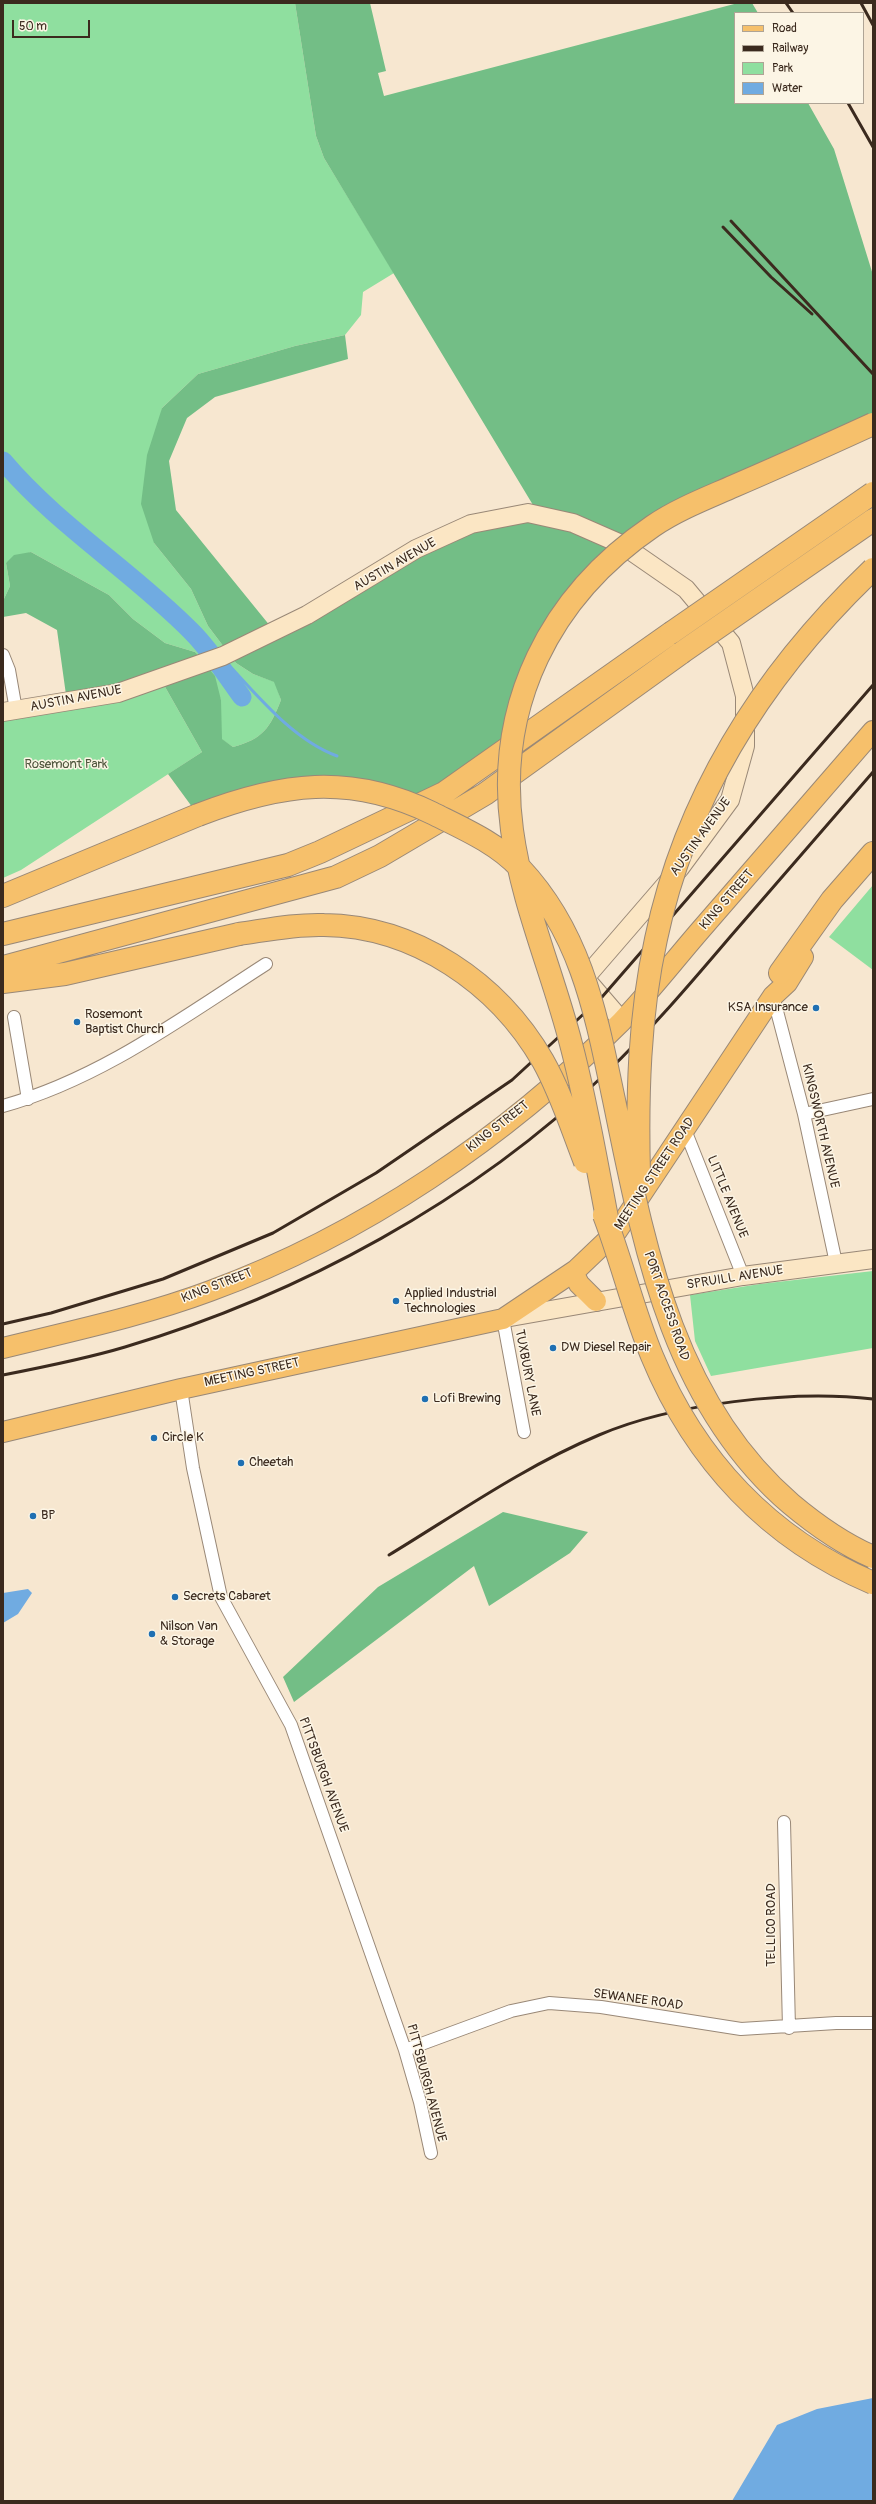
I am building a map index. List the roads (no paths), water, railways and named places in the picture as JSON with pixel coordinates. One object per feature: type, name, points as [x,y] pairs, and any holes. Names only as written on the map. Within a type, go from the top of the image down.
[{"type":"highway","points":[[609,1228],[572,1045],[528,905],[512,831],[510,762],[523,696],[536,658],[557,619],[589,579],[627,545],[667,517],[873,424]]},
{"type":"highway","points":[[3,934],[288,865],[320,852],[444,793],[671,633],[873,494]]},
{"type":"highway","points":[[3,967],[336,877],[380,856],[485,794],[681,653],[873,520]]},
{"type":"highway","points":[[644,1238],[639,1164],[641,1056],[656,940],[674,871],[709,786],[729,748],[760,698],[804,641],[873,569]]},
{"type":"highway","points":[[3,896],[198,815],[242,799],[286,789],[345,788],[374,792],[400,800],[456,825],[502,852],[520,868],[563,927],[581,967],[595,1008],[644,1238]]},
{"type":"highway","points":[[780,974],[832,900],[873,853]]},
{"type":"highway","points":[[821,931],[837,907],[873,864]]},
{"type":"highway","points":[[3,982],[65,974],[239,934],[284,927],[323,925],[366,929],[404,940],[434,954],[475,981],[513,1018],[543,1062],[567,1116],[609,1228],[642,1329],[663,1381],[675,1405],[714,1463],[742,1496],[780,1529],[813,1551],[873,1583]]},
{"type":"highway","name":"PORT ACCESS ROAD","points":[[644,1238],[671,1328],[693,1378],[748,1462],[776,1491],[829,1534],[873,1557]]},
{"type":"main road","name":"KING STREET","points":[[3,1348],[106,1323],[210,1292],[295,1255],[400,1198],[480,1142],[554,1084],[622,1021],[873,731]]},
{"type":"main road","name":"MEETING STREET ROAD","points":[[773,996],[780,974],[821,907],[873,842]]},
{"type":"main road","name":"MEETING STREET ROAD","points":[[503,1319],[573,1272],[617,1231],[773,996],[787,983],[821,931],[847,896],[873,870]]},
{"type":"main road","points":[[573,1272],[579,1284],[596,1301]]},
{"type":"main road","name":"MEETING STREET","points":[[3,1432],[181,1389],[503,1319]]},
{"type":"street","name":"AUSTIN AVENUE","points":[[10,711],[118,693],[217,658],[265,637],[338,599],[416,550],[464,527],[528,513],[573,523],[621,544],[686,589],[730,643],[745,696],[745,746],[730,800],[680,868],[585,978],[622,1021]]},
{"type":"street","points":[[3,655],[9,670],[10,711]]},
{"type":"street","points":[[3,1106],[28,1099],[102,1067],[155,1036],[266,964]]},
{"type":"street","name":"KINGSWORTH AVENUE","points":[[773,996],[804,1114],[836,1263]]},
{"type":"street","points":[[14,1017],[28,1099]]},
{"type":"street","points":[[804,1114],[873,1099]]},
{"type":"street","name":"LITTLE AVENUE","points":[[685,1130],[743,1276]]},
{"type":"street","name":"SPRUILL AVENUE","points":[[503,1319],[596,1301],[743,1276],[873,1259]]},
{"type":"street","name":"TUXBURY LANE","points":[[503,1319],[524,1432]]},
{"type":"street","name":"PITTSBURGH AVENUE","points":[[181,1389],[193,1468],[221,1597],[291,1725],[405,2050],[420,2102],[431,2152]]},
{"type":"street","name":"TELLICO ROAD","points":[[784,1822],[789,2028]]},
{"type":"street","name":"SEWANEE ROAD","points":[[405,2050],[510,2011],[549,2003],[601,2007],[741,2029],[789,2028],[836,2023],[873,2023]]},
{"type":"water","points":[[28,1589],[32,1593],[18,1614],[3,1623],[3,1593]]},
{"type":"water","points":[[873,2398],[873,2501],[732,2501],[777,2425],[817,2409]]},
{"type":"waterway","points":[[3,461],[24,485],[47,507],[145,589],[192,632],[212,655],[242,697]]},
{"type":"waterway","points":[[3,463],[142,579],[217,651]]},
{"type":"waterway","points":[[226,662],[263,702],[291,728],[321,749],[337,756]]},
{"type":"railway","points":[[786,3],[792,12]]},
{"type":"railway","points":[[861,3],[873,25]]},
{"type":"railway","points":[[849,104],[873,147]]},
{"type":"railway","points":[[731,221],[873,374]]},
{"type":"railway","points":[[723,227],[771,277],[812,314]]},
{"type":"railway","points":[[3,1324],[51,1313],[163,1279],[273,1233],[376,1173],[512,1080],[602,997],[873,685]]},
{"type":"railway","points":[[3,1375],[80,1359],[125,1347],[190,1326],[255,1300],[319,1271],[381,1239],[441,1202],[499,1163],[554,1120],[605,1074],[638,1041],[685,990],[873,772]]},
{"type":"railway","points":[[389,1555],[492,1491],[545,1461],[599,1435],[629,1424],[698,1407],[771,1398],[807,1396],[873,1399]]},
{"type":"place","name":"KSA Insurance","points":[[816,1008]]},
{"type":"place","name":"Rosemont Baptist Church","points":[[77,1022]]},
{"type":"place","name":"Applied Industrial Technologies","points":[[396,1301]]},
{"type":"place","name":"DW Diesel Repair","points":[[553,1348]]},
{"type":"place","name":"Lofi Brewing","points":[[425,1399]]},
{"type":"place","name":"Circle K","points":[[154,1438]]},
{"type":"place","name":"Cheetah","points":[[241,1463]]},
{"type":"place","name":"BP","points":[[33,1516]]},
{"type":"place","name":"Secrets Cabaret","points":[[175,1597]]},
{"type":"place","name":"Nilson Van & Storage","points":[[152,1634]]},
{"type":"park label","name":"Rosemont Park","points":[[66,765]]}]
